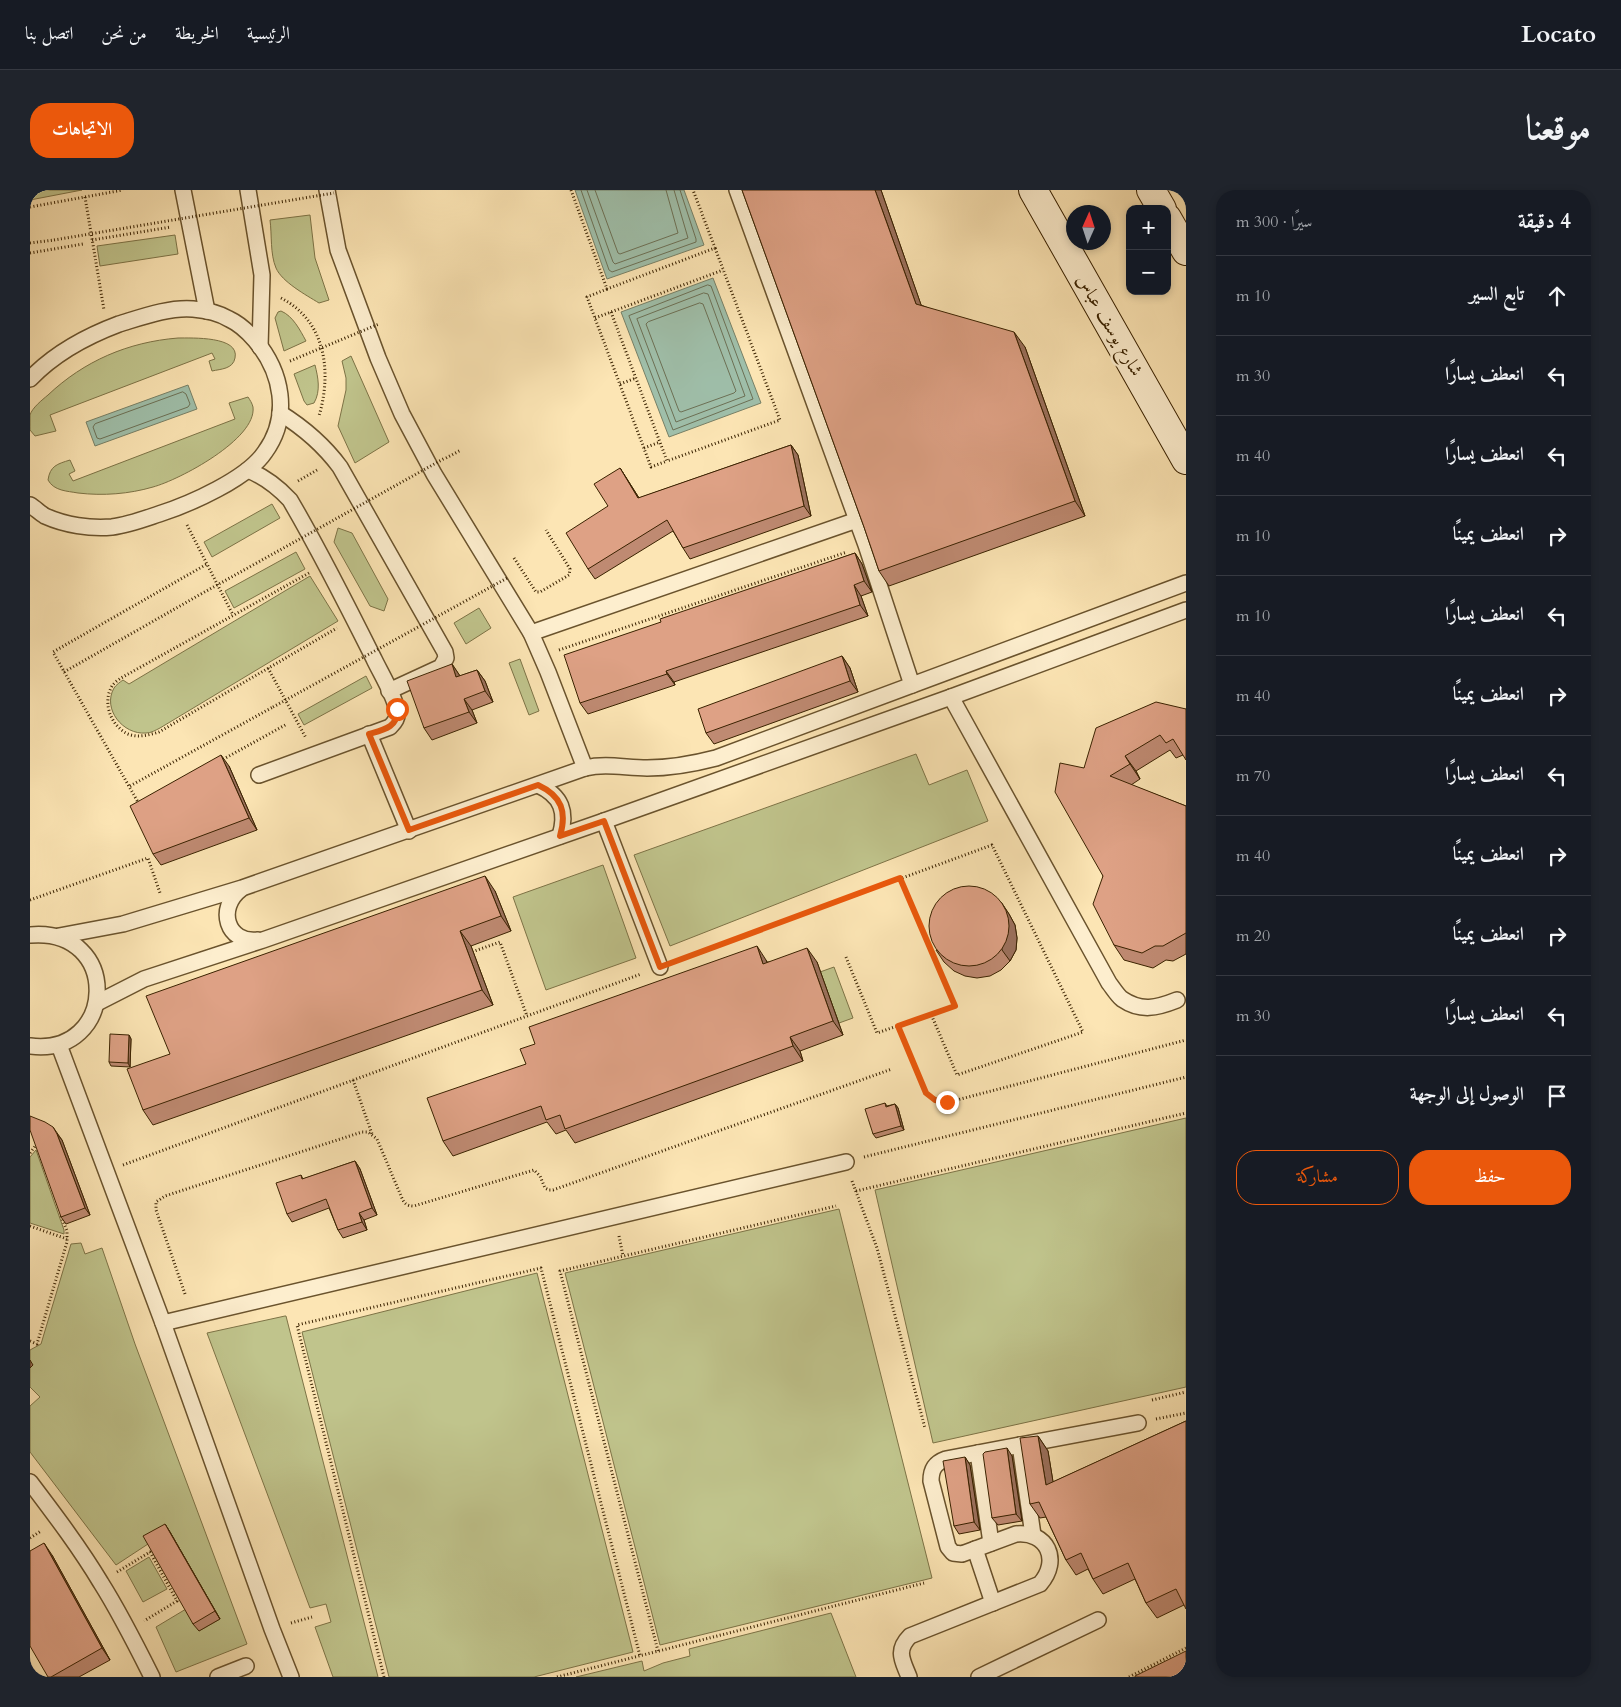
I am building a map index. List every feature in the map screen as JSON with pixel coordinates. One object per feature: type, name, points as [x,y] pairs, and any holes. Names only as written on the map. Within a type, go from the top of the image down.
[{"type":"main road","name":"شارع يوسف عباس","points":[[1033,190],[1186,460]]},
{"type":"main road","points":[[1151,190],[1160,205]]},
{"type":"main road","points":[[1171,225],[1186,251]]},
{"type":"lane","points":[[183,190],[207,312]]},
{"type":"lane","points":[[248,190],[261,259],[263,290],[260,347]]},
{"type":"lane","points":[[737,190],[866,545],[912,685]]},
{"type":"lane","points":[[330,192],[338,250],[378,358],[402,414],[434,474],[532,633],[585,768]]},
{"type":"lane","points":[[30,379],[62,353],[107,328],[169,311],[191,309],[229,318],[245,328],[274,367],[281,395],[280,413],[275,432],[266,452],[248,470],[214,490],[178,507],[113,527],[91,527],[69,523],[44,515],[30,504]]},
{"type":"lane","points":[[280,413],[300,425],[313,436],[335,460],[445,652],[446,658],[441,667],[389,691]]},
{"type":"lane","points":[[248,470],[266,478],[281,490],[296,511],[354,618],[397,709],[397,719],[390,727],[259,775]]},
{"type":"lane","points":[[532,633],[857,520]]},
{"type":"lane","points":[[30,935],[59,936],[123,924],[242,888],[596,765],[670,768],[716,758],[1186,583]]},
{"type":"lane","points":[[97,1003],[144,979],[604,821],[952,697],[1186,610]]},
{"type":"lane","points":[[952,697],[1109,983],[1121,998],[1139,1007],[1159,1008],[1177,1000]]},
{"type":"lane","points":[[369,734],[409,830]]},
{"type":"lane","points":[[538,785],[550,790],[558,800],[563,812],[560,836]]},
{"type":"lane","points":[[604,821],[660,967]]},
{"type":"lane","points":[[242,888],[234,894],[228,903],[226,913],[228,924],[242,938],[252,941],[262,940]]},
{"type":"lane","points":[[34,1048],[59,1045],[72,1038],[84,1029],[92,1017],[97,1003],[98,986],[94,970],[86,956],[74,944],[59,936]]},
{"type":"lane","points":[[59,1045],[163,1323],[272,1629],[291,1677]]},
{"type":"lane","points":[[163,1323],[846,1162]]},
{"type":"lane","points":[[909,1677],[901,1647],[910,1636],[1040,1584],[1050,1571],[1051,1563],[1047,1547],[1041,1540],[1025,1533],[1016,1534],[957,1554],[948,1547],[931,1481],[931,1473],[934,1466],[939,1461],[1138,1423]]},
{"type":"lane","points":[[1020,1445],[1033,1536]]},
{"type":"lane","points":[[978,1453],[991,1543]]},
{"type":"lane","points":[[30,1482],[100,1581],[152,1677]]},
{"type":"lane","points":[[975,1549],[993,1603]]},
{"type":"lane","points":[[979,1677],[1098,1620]]},
{"type":"lane","points":[[218,1677],[246,1666]]},
{"type":"path","points":[[30,207],[123,190]]},
{"type":"path","points":[[571,190],[607,289]]},
{"type":"path","points":[[693,190],[724,270],[780,420],[652,467],[587,296],[715,248]]},
{"type":"path","points":[[30,243],[330,192]]},
{"type":"path","points":[[85,197],[107,328]]},
{"type":"path","points":[[92,240],[190,224]]},
{"type":"path","points":[[30,253],[83,244]]},
{"type":"path","points":[[595,318],[724,270]]},
{"type":"path","points":[[263,290],[282,298],[301,311],[312,326],[322,348],[326,369],[325,390],[313,436]]},
{"type":"path","points":[[611,312],[667,461]]},
{"type":"path","points":[[288,362],[379,324]]},
{"type":"path","points":[[620,384],[636,378]]},
{"type":"path","points":[[644,448],[660,442]]},
{"type":"path","points":[[64,672],[461,450]]},
{"type":"path","points":[[281,490],[335,460]]},
{"type":"path","points":[[178,507],[233,615]]},
{"type":"path","points":[[514,558],[536,592],[540,592],[569,575],[570,569],[546,530]]},
{"type":"path","points":[[562,659],[559,650],[866,545]]},
{"type":"path","points":[[139,804],[53,652],[207,564]]},
{"type":"path","points":[[324,564],[121,678],[112,686],[108,697],[108,708],[112,718],[118,727],[128,734],[139,736],[159,732],[354,618]]},
{"type":"path","points":[[130,786],[509,577]]},
{"type":"path","points":[[268,668],[314,755]]},
{"type":"path","points":[[218,762],[287,724]]},
{"type":"path","points":[[106,1171],[992,845],[1083,1032],[957,1074],[931,1014]]},
{"type":"path","points":[[30,900],[148,858],[166,911]]},
{"type":"path","points":[[846,957],[877,1033],[955,1006],[900,878]]},
{"type":"path","points":[[464,955],[500,942],[527,1016]]},
{"type":"path","points":[[898,1026],[926,1093],[941,1102],[953,1101],[1186,1040]]},
{"type":"path","points":[[353,1080],[373,1134],[379,1143],[400,1196],[404,1203],[409,1206],[421,1205],[534,1170],[540,1176],[545,1188],[549,1190],[892,1070]]},
{"type":"path","points":[[925,1428],[877,1248],[846,1162],[1186,1078]]},
{"type":"path","points":[[856,1191],[1186,1113]]},
{"type":"path","points":[[185,1294],[156,1210],[156,1202],[159,1199],[362,1132],[373,1134]]},
{"type":"path","points":[[33,1137],[39,1154]]},
{"type":"path","points":[[30,1153],[36,1145]]},
{"type":"path","points":[[658,1651],[560,1271],[836,1206]]},
{"type":"path","points":[[30,1341],[37,1344],[67,1238],[67,1231],[61,1214]]},
{"type":"path","points":[[30,1226],[67,1238]]},
{"type":"path","points":[[384,1677],[297,1325],[541,1268],[640,1656]]},
{"type":"path","points":[[1152,1400],[1186,1392]]},
{"type":"path","points":[[1138,1423],[1186,1413]]},
{"type":"path","points":[[100,1581],[150,1552],[177,1601],[128,1630]]},
{"type":"path","points":[[557,1677],[924,1583]]},
{"type":"path","points":[[1128,1677],[1186,1648]]},
{"type":"green space","points":[[30,190],[82,190],[30,200]]},
{"type":"green space","points":[[310,215],[315,258],[329,300],[319,303],[283,278],[276,268],[272,251],[270,220]]},
{"type":"green space","points":[[175,235],[178,254],[100,266],[97,246]]},
{"type":"green space","points":[[281,311],[293,320],[306,341],[284,351],[275,318],[278,312]]},
{"type":"green space","points":[[178,338],[223,342],[235,351],[234,362],[226,368],[212,371],[209,361],[215,359],[212,353],[50,415],[56,431],[35,436],[30,430],[31,412],[76,372],[108,355],[124,349],[160,340]]},
{"type":"green space","points":[[351,356],[389,442],[355,463],[338,426],[346,390],[346,378],[342,361]]},
{"type":"green space","points":[[315,365],[318,379],[318,394],[314,403],[307,405],[294,374]]},
{"type":"green space","points":[[248,397],[253,407],[251,419],[243,432],[230,445],[214,456],[165,483],[135,491],[97,494],[61,490],[48,480],[52,469],[65,461],[70,460],[75,471],[69,474],[73,481],[235,419],[229,403]]},
{"type":"green space","points":[[272,504],[280,518],[212,557],[204,542]]},
{"type":"green space","points":[[338,528],[352,533],[388,599],[384,611],[370,606],[334,542]]},
{"type":"green space","points":[[296,552],[305,569],[234,608],[225,591]]},
{"type":"green space","points":[[310,576],[338,621],[160,728],[148,733],[138,733],[130,730],[117,719],[113,712],[111,696],[114,688],[123,680],[129,684]]},
{"type":"green space","points":[[479,608],[491,628],[466,644],[454,623]]},
{"type":"green space","points":[[520,659],[539,711],[529,715],[509,663]]},
{"type":"green space","points":[[366,676],[372,688],[304,725],[298,714]]},
{"type":"green space","points":[[916,754],[929,785],[967,770],[988,821],[670,946],[634,855]]},
{"type":"green space","points":[[603,865],[636,958],[546,990],[513,897]]},
{"type":"green space","points":[[834,967],[853,1018],[839,1023],[820,972]]},
{"type":"green space","points":[[1186,1118],[1186,1387],[933,1443],[875,1190]]},
{"type":"green space","points":[[36,1150],[64,1234],[30,1223],[30,1157]]},
{"type":"green space","points":[[839,1209],[932,1578],[660,1645],[565,1273]]},
{"type":"green space","points":[[81,1243],[85,1254],[102,1248],[135,1344],[247,1644],[176,1672],[156,1627],[186,1609],[199,1631],[220,1619],[170,1532],[116,1565],[30,1452],[30,1406],[40,1397],[30,1387],[30,1368],[33,1365],[30,1362],[30,1350],[41,1344],[71,1244]]},
{"type":"green space","points":[[537,1273],[633,1652],[534,1677],[389,1677],[302,1332]]},
{"type":"green space","points":[[286,1316],[378,1677],[333,1677],[315,1627],[331,1622],[326,1604],[310,1608],[207,1333]]},
{"type":"green space","points":[[149,1557],[167,1589],[143,1602],[126,1571]]},
{"type":"green space","points":[[831,1613],[856,1677],[576,1677],[642,1661],[644,1671],[663,1663],[690,1656],[689,1649]]},
{"type":"water","points":[[575,190],[684,190],[704,245],[607,279]]},
{"type":"water","points":[[713,278],[761,403],[669,437],[621,312]]},
{"type":"water","points":[[188,385],[197,409],[95,446],[86,422]]},
{"type":"building","points":[[742,190],[875,190],[916,304],[1014,332],[1075,501],[879,571]]},
{"type":"building","points":[[791,445],[804,506],[683,548],[667,520],[588,569],[566,533],[608,506],[594,484],[620,468],[638,498]]},
{"type":"building","points":[[855,553],[864,581],[854,585],[860,605],[666,671],[667,674],[580,703],[564,655],[661,622],[660,619]]},
{"type":"building","points":[[842,656],[850,681],[706,733],[698,709]]},
{"type":"building","points":[[452,664],[456,677],[477,670],[485,691],[464,699],[469,712],[424,728],[407,681]]},
{"type":"building","points":[[1156,702],[1186,709],[1186,760],[1173,739],[1166,743],[1160,735],[1125,756],[1130,764],[1110,776],[1186,806],[1186,933],[1163,946],[1155,946],[1142,953],[1114,945],[1093,904],[1103,876],[1055,792],[1060,763],[1084,768],[1096,728]]},
{"type":"building","points":[[221,755],[249,818],[153,854],[130,806]]},
{"type":"building","points":[[485,876],[501,916],[460,931],[482,990],[143,1110],[127,1069],[170,1054],[146,996]]},
{"type":"building","points":[[969,886],[984,889],[997,898],[1006,911],[1009,926],[1006,941],[997,954],[984,963],[969,966],[954,963],[941,954],[932,941],[929,926],[932,911],[941,898],[954,889]]},
{"type":"building","points":[[757,946],[763,964],[807,948],[833,1021],[790,1037],[793,1046],[565,1129],[560,1115],[546,1120],[541,1106],[443,1141],[427,1098],[526,1064],[520,1049],[535,1044],[529,1027]]},
{"type":"building","points":[[110,1034],[129,1035],[128,1063],[109,1062]]},
{"type":"building","points":[[885,1103],[886,1107],[895,1104],[901,1126],[873,1134],[865,1109]]},
{"type":"building","points":[[30,1116],[53,1127],[85,1208],[61,1217],[30,1130]]},
{"type":"building","points":[[355,1161],[372,1208],[359,1213],[362,1222],[338,1230],[326,1199],[287,1214],[276,1183],[301,1175],[302,1179]]},
{"type":"building","points":[[1186,1421],[1186,1609],[1176,1589],[1146,1603],[1128,1563],[1093,1579],[1081,1553],[1066,1560],[1039,1502],[1030,1504],[1020,1438],[1038,1436],[1046,1485]]},
{"type":"building","points":[[1007,1448],[1016,1514],[992,1518],[983,1454]]},
{"type":"building","points":[[965,1457],[974,1522],[954,1526],[943,1461]]},
{"type":"building","points":[[165,1524],[215,1611],[193,1624],[143,1536]]},
{"type":"building","points":[[44,1543],[102,1648],[51,1677],[48,1677],[30,1646],[30,1551]]},
{"type":"building","points":[[1186,1651],[1186,1677],[1135,1677],[1135,1676]]},
{"type":"route","points":[[397,709],[398,714],[394,724],[369,734],[409,830],[538,785],[550,790],[558,800],[563,812],[560,836],[604,821],[660,967],[900,878],[955,1006],[898,1026],[926,1093],[935,1100],[947,1102]]}]
